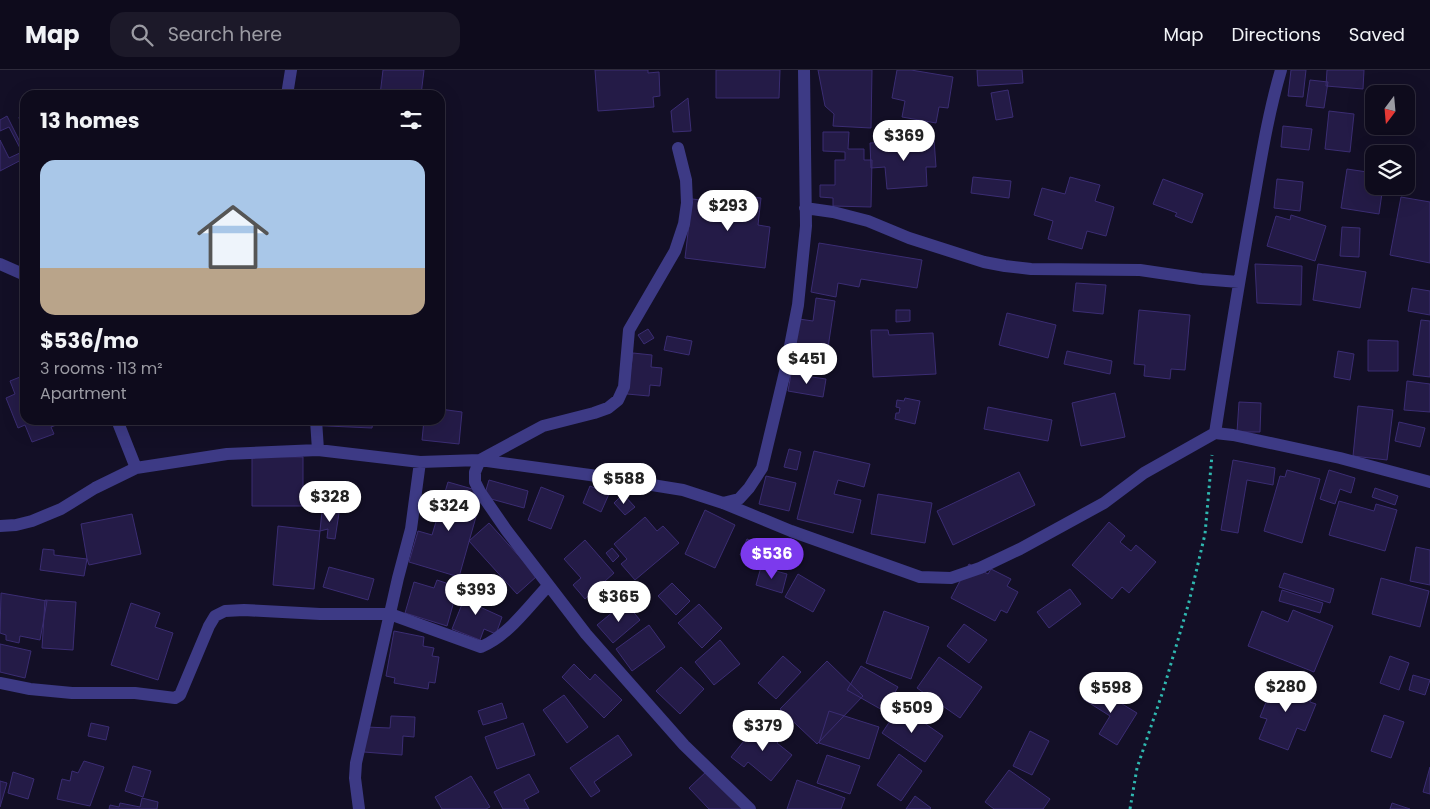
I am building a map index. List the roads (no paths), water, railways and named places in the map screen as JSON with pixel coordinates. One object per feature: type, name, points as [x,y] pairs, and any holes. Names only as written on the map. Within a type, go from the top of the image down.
[{"type":"street","points":[[288,90],[291,70]]},
{"type":"street","points":[[723,504],[739,499],[750,488],[762,468],[785,372],[798,305],[806,226],[804,70]]},
{"type":"street","points":[[1215,432],[1264,142],[1274,92],[1281,70]]},
{"type":"street","points":[[678,148],[686,180],[687,203],[684,224],[675,251],[630,330],[624,387],[618,400],[608,408],[594,413],[543,426],[480,460],[475,472],[475,482],[480,492],[548,586],[586,634],[684,745],[750,809]]},
{"type":"street","points":[[805,208],[833,212],[868,221],[909,238],[975,259],[1005,266],[1031,269],[1140,270],[1201,279],[1239,282]]},
{"type":"street","points":[[0,264],[20,273]]},
{"type":"street","points":[[119,425],[136,468]]},
{"type":"street","points":[[316,425],[318,450]]},
{"type":"street","points":[[0,526],[16,525],[61,509],[95,488],[136,468],[227,454],[318,450],[420,462],[480,460],[590,474],[683,490],[920,577],[951,578],[980,568],[1020,549],[1104,503],[1144,473],[1215,432],[1233,434],[1340,458],[1430,482]]},
{"type":"street","points":[[359,809],[355,778],[356,762],[411,529],[420,462]]},
{"type":"street","points":[[0,683],[30,689],[72,693],[135,693],[174,698],[180,695],[215,616],[225,611],[390,614],[481,646],[492,642],[508,628],[548,586]]}]
